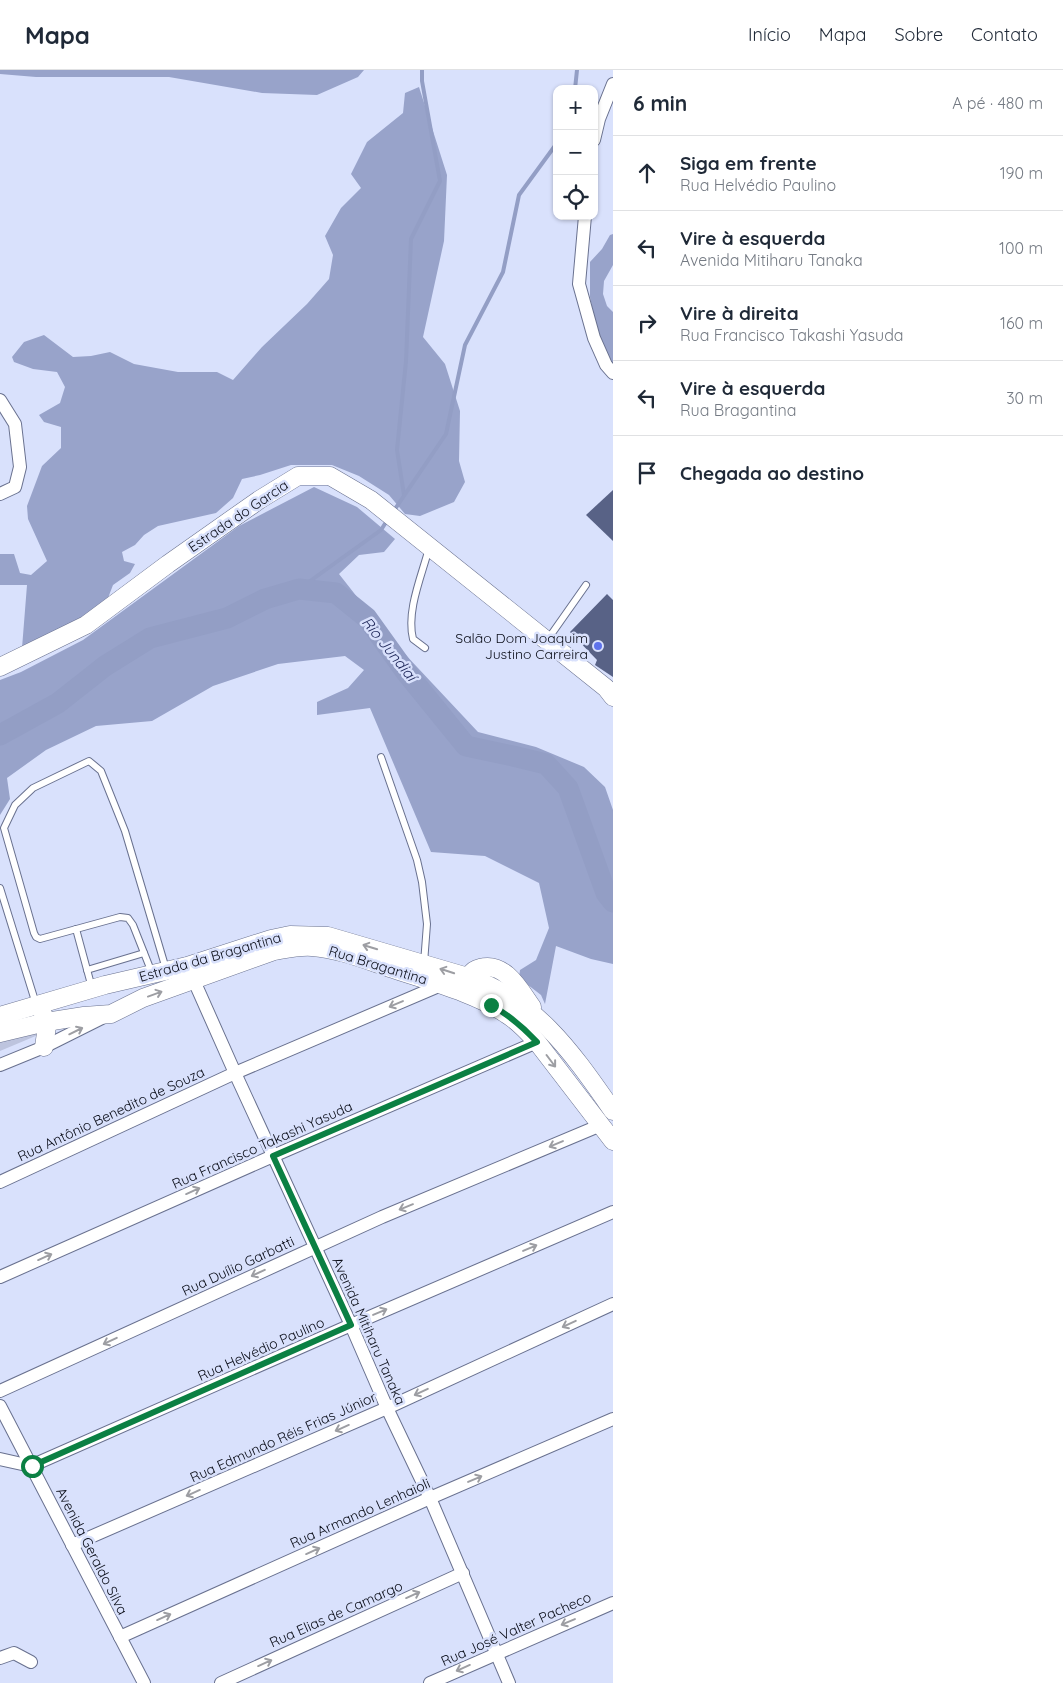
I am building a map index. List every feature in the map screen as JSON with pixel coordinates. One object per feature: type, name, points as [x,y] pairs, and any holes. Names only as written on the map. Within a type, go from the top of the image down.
[{"type":"main road","name":"Estrada do Garcia","points":[[2,665],[86,626],[183,553],[258,500],[298,476],[330,476],[371,500],[606,688],[613,697]]},
{"type":"main road","name":"Estrada da Bragantina","points":[[99,988],[160,972],[191,973],[272,939],[290,935],[310,934],[349,941],[489,984],[504,993],[541,1020],[588,1075],[613,1111]]},
{"type":"main road","name":"Rua Bragantina","points":[[0,1033],[46,1022],[110,1014],[191,973],[274,951],[310,947],[327,949],[348,954],[441,985],[491,1005],[508,1014],[537,1042],[613,1141]]},
{"type":"main road","points":[[409,974],[418,971],[424,963]]},
{"type":"main road","points":[[467,996],[468,977]]},
{"type":"main road","points":[[0,1016],[99,988]]},
{"type":"main road","points":[[84,1016],[86,1006],[99,988]]},
{"type":"main road","points":[[37,1005],[46,1022],[47,1032],[44,1047]]},
{"type":"street","points":[[596,130],[613,84]]},
{"type":"street","points":[[585,220],[579,284],[594,338],[606,365],[613,373]]},
{"type":"street","points":[[0,400],[15,424],[20,468],[15,487],[0,494]]},
{"type":"street","name":"Avenida Mitiharu Tanaka","points":[[191,973],[234,1074],[430,1498],[509,1683]]},
{"type":"street","name":"Rua Antônio Benedito de Souza","points":[[0,1182],[234,1074],[441,985]]},
{"type":"street","points":[[0,1065],[44,1047],[110,1014]]},
{"type":"street","name":"Rua Francisco Takashi Yasuda","points":[[0,1277],[537,1042]]},
{"type":"street","name":"Rua Duílio Garbatti","points":[[0,1391],[315,1247],[601,1124]]},
{"type":"street","name":"Rua Helvédio Paulino","points":[[32,1466],[613,1212]]},
{"type":"street","name":"Rua Edmundo Réis Frias Júnior","points":[[72,1545],[387,1408],[613,1304]]},
{"type":"street","name":"Avenida Geraldo Silva","points":[[0,1406],[144,1683]]},
{"type":"street","name":"Rua Armando Lenhaioli","points":[[120,1637],[430,1498],[613,1419]]},
{"type":"street","points":[[0,1459],[32,1466]]},
{"type":"street","name":"Rua Elias de Camargo","points":[[221,1683],[463,1573]]},
{"type":"street","name":"Rua José Valter Pacheco","points":[[430,1683],[613,1602]]},
{"type":"street","points":[[0,1658],[14,1653],[32,1662]]},
{"type":"lane","points":[[425,648],[413,639],[411,615],[429,547]]},
{"type":"lane","points":[[547,641],[586,585]]},
{"type":"lane","points":[[381,757],[417,860],[422,882],[427,924],[424,963]]},
{"type":"lane","points":[[89,761],[101,771],[125,831],[160,972],[144,953],[133,925],[128,918],[120,917],[40,939],[36,937],[4,828],[15,805],[33,788],[89,761]]},
{"type":"lane","points":[[0,888],[37,1005]]},
{"type":"lane","points":[[76,929],[87,970],[99,988]]},
{"type":"lane","points":[[87,970],[144,953]]},
{"type":"shaded area","points":[[0,70],[364,70],[358,77],[317,95],[262,93],[169,77],[36,77],[0,74]]},
{"type":"shaded area","points":[[419,87],[447,175],[444,241],[423,337],[445,364],[460,411],[459,461],[465,482],[454,502],[420,516],[405,514],[389,495],[359,476],[332,465],[291,465],[242,479],[233,498],[216,513],[158,526],[144,535],[135,545],[122,552],[124,561],[135,564],[130,573],[113,585],[108,598],[86,615],[22,648],[27,585],[0,585],[0,554],[14,554],[20,573],[31,575],[47,561],[28,519],[27,506],[42,466],[61,448],[61,427],[44,422],[39,415],[60,403],[65,387],[57,372],[33,369],[14,362],[12,357],[24,342],[44,335],[73,357],[110,352],[134,364],[178,372],[217,372],[233,380],[262,347],[307,304],[329,279],[333,255],[325,236],[341,208],[361,188],[351,174],[367,142],[403,113],[405,93]]},
{"type":"shaded area","points":[[613,234],[613,265],[604,281],[603,294],[607,306],[613,312],[613,367],[598,335],[590,297],[590,262],[602,249],[610,235]]},
{"type":"shaded area","points":[[314,487],[357,507],[395,539],[384,552],[359,555],[339,574],[387,635],[478,732],[536,747],[584,767],[605,787],[613,810],[613,964],[591,959],[556,946],[545,1004],[541,995],[519,978],[520,970],[536,960],[549,928],[539,883],[485,856],[431,852],[370,708],[317,715],[317,702],[348,688],[364,670],[345,656],[278,664],[213,686],[152,721],[96,726],[46,750],[7,778],[10,799],[0,815],[0,680],[21,672],[83,640],[239,526]]},
{"type":"shaded area","points":[[37,1029],[38,1035],[0,1051],[0,1041]]},
{"type":"building","points":[[613,490],[613,541],[586,515]]},
{"type":"building","name":"Salão Dom Joaquim Justino Carreira","points":[[607,594],[613,600],[613,677],[595,665],[597,660],[570,632]]},
{"type":"waterway","points":[[404,495],[397,450],[406,361],[411,239],[440,181],[422,81],[422,70]]},
{"type":"waterway","points":[[575,85],[577,70]]},
{"type":"waterway","points":[[393,512],[446,434],[465,345],[503,272],[519,195],[553,148]]},
{"type":"waterway","points":[[299,589],[381,530],[388,519]]},
{"type":"waterway","name":"Rio Jundiaí","points":[[0,735],[58,703],[105,666],[150,638],[227,618],[265,599],[299,589],[336,593],[367,618],[405,671],[466,746],[546,764],[568,788],[606,893],[613,902]]},
{"type":"place","name":"Salão Dom Joaquim Justino Carreira","points":[[598,646]]},
{"type":"route","points":[[32,1466],[351,1325],[273,1156],[537,1042],[508,1014],[491,1005]]}]
